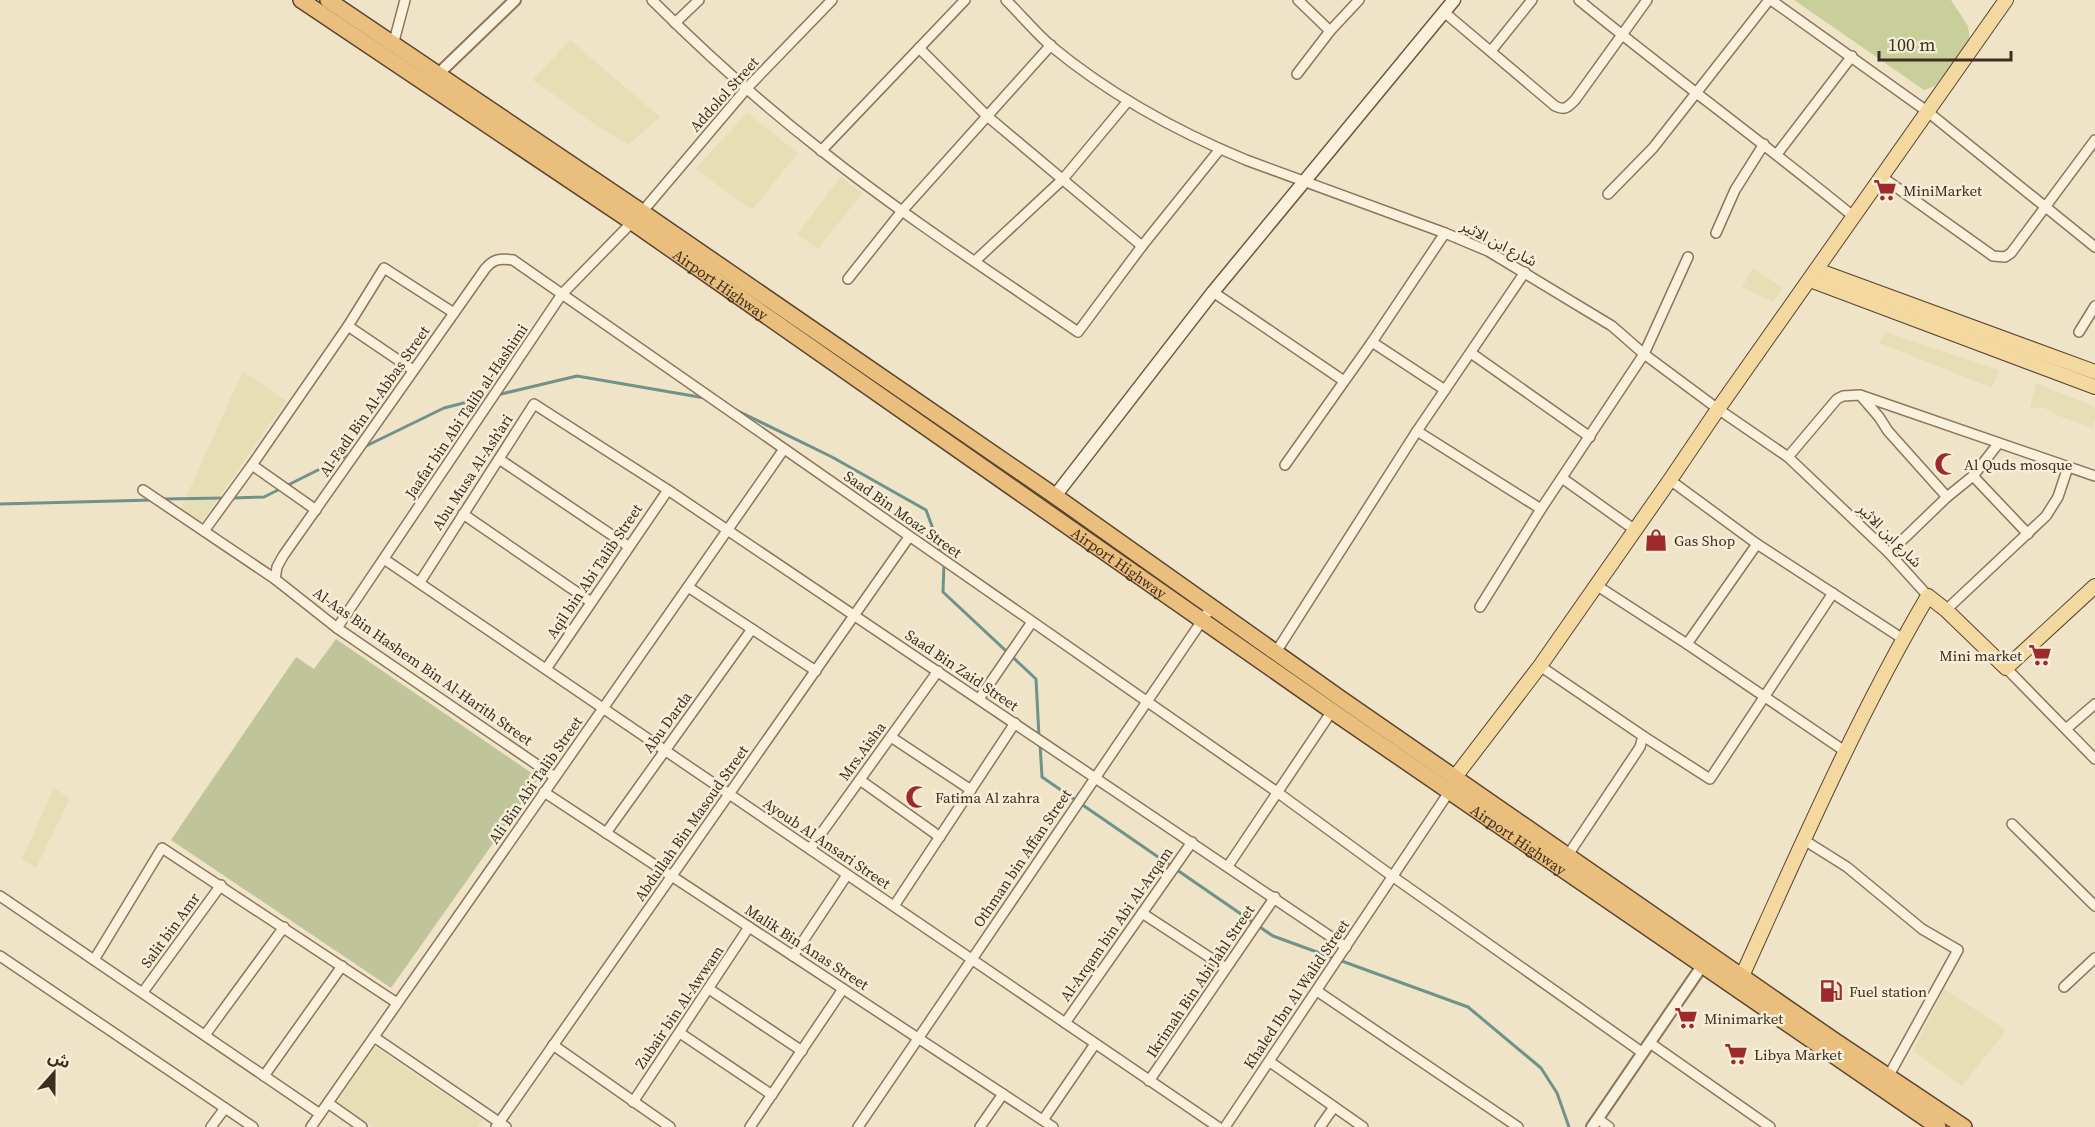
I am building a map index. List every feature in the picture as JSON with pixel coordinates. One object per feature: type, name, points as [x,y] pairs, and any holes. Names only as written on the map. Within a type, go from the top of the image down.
[{"type":"highway","name":"Airport Highway","points":[[301,0],[393,45],[439,74],[1202,621],[1332,711],[1568,855],[1721,970],[1938,1127]]},
{"type":"highway","name":"Airport Highway","points":[[328,0],[355,28],[426,86],[637,217],[1054,496],[1276,652],[1451,784],[1702,966],[1742,976],[1964,1127]]},
{"type":"main road","points":[[1054,496],[1213,292],[1454,0]]},
{"type":"main road","points":[[1451,784],[1540,666],[2006,0]]},
{"type":"main road","points":[[1814,275],[2095,372]]},
{"type":"main road","points":[[1814,275],[2095,387]]},
{"type":"main road","points":[[1742,976],[1803,840],[1903,639],[1928,596],[1946,610],[2006,668],[2095,586]]},
{"type":"street","points":[[393,45],[405,0]]},
{"type":"street","points":[[426,86],[515,0]]},
{"type":"street","points":[[652,0],[747,88],[821,151],[902,211],[1078,332],[1142,246],[1220,149]]},
{"type":"street","points":[[675,23],[699,0]]},
{"type":"street","name":"Addolol Street","points":[[637,217],[747,88],[832,0]]},
{"type":"street","points":[[821,151],[965,0]]},
{"type":"street","name":"شارع ابن الاثير","points":[[1005,0],[1051,45],[1128,101],[1220,149],[1488,251],[1612,326],[1644,354],[1788,457],[1889,553],[1928,596]]},
{"type":"street","points":[[1299,0],[1330,31]]},
{"type":"street","points":[[1297,74],[1330,31],[1359,0]]},
{"type":"street","points":[[1491,51],[1532,0]]},
{"type":"street","points":[[1579,0],[1854,216]]},
{"type":"street","points":[[1444,12],[1555,106],[1567,109],[1647,0]]},
{"type":"street","points":[[1608,194],[1653,148],[1770,0],[1928,112],[2095,247]]},
{"type":"street","points":[[848,279],[902,211],[1051,45]]},
{"type":"street","points":[[919,48],[987,116],[1142,246]]},
{"type":"street","points":[[1777,154],[1852,56]]},
{"type":"street","points":[[975,261],[1063,179],[1128,101]]},
{"type":"street","points":[[1882,177],[1994,256],[2001,258],[2011,253],[2095,140]]},
{"type":"street","points":[[1716,233],[1735,190],[1764,144]]},
{"type":"street","name":"Jaafar bin Abi Talib al-Hashimi","points":[[337,628],[562,294],[637,217]]},
{"type":"street","points":[[1285,465],[1445,233]]},
{"type":"street","points":[[1480,607],[1541,509],[1644,354],[1688,257]]},
{"type":"street","name":"Al-Fadl Bin Al-Abbas Street","points":[[275,579],[277,567],[283,556],[490,262],[504,258],[513,261]]},
{"type":"street","name":"Saad Bin Moaz Street","points":[[513,261],[1277,792],[1643,1053]]},
{"type":"street","points":[[204,531],[348,326],[384,268],[454,313]]},
{"type":"street","points":[[1276,652],[1417,431],[1525,272]]},
{"type":"street","points":[[1213,292],[1344,381]]},
{"type":"street","points":[[2079,332],[2095,306]]},
{"type":"street","points":[[348,326],[413,370]]},
{"type":"street","points":[[1372,342],[1445,390]]},
{"type":"street","points":[[1471,352],[1590,436]]},
{"type":"street","points":[[1860,394],[1888,431],[1947,497]]},
{"type":"street","points":[[1788,457],[1837,399],[1860,394],[2095,476]]},
{"type":"street","name":"Abu Musa Al-Ash'ari","points":[[420,582],[534,404],[560,420]]},
{"type":"street","name":"Saad Bin Zaid Street","points":[[560,420],[1016,723],[1346,947]]},
{"type":"street","points":[[1417,431],[1541,509]]},
{"type":"street","points":[[1889,553],[1947,497],[1973,476],[1998,444]]},
{"type":"street","name":"Ali Bin Abi Talib Street","points":[[311,1127],[784,449]]},
{"type":"street","points":[[499,459],[628,546]]},
{"type":"street","points":[[252,465],[315,510]]},
{"type":"street","points":[[1946,610],[2028,534],[2053,507],[2068,467]]},
{"type":"street","points":[[1973,476],[2028,534]]},
{"type":"street","points":[[1562,478],[1635,530]]},
{"type":"street","points":[[1670,480],[1757,544],[1903,639]]},
{"type":"street","name":"Al-Aas Bin Hashem Bin Al-Harith Street","points":[[143,490],[275,579],[337,628],[555,777]]},
{"type":"street","name":"Aqil bin Abi Talib Street","points":[[546,669],[668,490]]},
{"type":"street","points":[[463,514],[591,602]]},
{"type":"street","name":"Abdullah Bin Masoud Street","points":[[501,1125],[553,1045],[909,537]]},
{"type":"street","points":[[1687,644],[1757,544]]},
{"type":"street","name":"Ayoub Al Ansari Street","points":[[384,559],[1218,1127]]},
{"type":"street","points":[[1596,585],[1764,695],[1846,753]]},
{"type":"street","points":[[688,587],[816,671]]},
{"type":"street","points":[[1540,666],[1710,779],[1833,593]]},
{"type":"street","name":"Othman bin Affan Street","points":[[858,1127],[1212,606]]},
{"type":"street","points":[[979,699],[1032,622]]},
{"type":"street","name":"Abu Darda","points":[[606,833],[752,629]]},
{"type":"street","points":[[2006,668],[2095,759]]},
{"type":"street","name":"Mrs.Aisha","points":[[810,849],[938,671]]},
{"type":"street","points":[[2066,729],[2095,704]]},
{"type":"street","points":[[1228,866],[1332,711]]},
{"type":"street","points":[[894,906],[1016,723]]},
{"type":"street","points":[[1568,855],[1640,747],[1643,736]]},
{"type":"street","points":[[891,737],[971,790]]},
{"type":"street","points":[[860,780],[940,837]]},
{"type":"street","name":"Khaled Ibn Al Walid Street","points":[[1225,1127],[1346,947],[1451,784]]},
{"type":"street","name":"Malik Bin Anas Street","points":[[544,792],[1053,1127]]},
{"type":"street","points":[[2012,824],[2095,906]]},
{"type":"street","points":[[1803,840],[1847,867],[1922,928],[1958,950],[1888,1077]]},
{"type":"street","name":"Al-Arqam bin Abi Al-Arqam","points":[[1065,1023],[1192,842]]},
{"type":"street","points":[[94,960],[162,848],[397,1003]]},
{"type":"street","points":[[793,956],[848,874]]},
{"type":"street","name":"Salit bin Amr","points":[[143,992],[221,885]]},
{"type":"street","points":[[0,896],[320,1114]]},
{"type":"street","name":"Ikrimah Bin Abi Jahl Street","points":[[1149,1081],[1275,897]]},
{"type":"street","points":[[1142,913],[1226,968]]},
{"type":"street","points":[[205,1035],[284,927]]},
{"type":"street","name":"Zubair bin Al-Awwam","points":[[633,1102],[749,927]]},
{"type":"street","points":[[0,956],[253,1127]]},
{"type":"street","points":[[2064,987],[2095,958]]},
{"type":"street","points":[[264,1076],[342,966]]},
{"type":"street","points":[[1609,1127],[1595,1123],[1702,966]]},
{"type":"street","points":[[709,989],[802,1051]]},
{"type":"street","points":[[750,1127],[843,989]]},
{"type":"street","points":[[1317,991],[1518,1127]]},
{"type":"street","points":[[680,1033],[772,1095]]},
{"type":"street","points":[[374,1037],[501,1125]]},
{"type":"street","points":[[1650,1043],[1770,1127]]},
{"type":"street","points":[[1043,1120],[1095,1044]]},
{"type":"street","points":[[553,1045],[670,1127]]},
{"type":"street","points":[[1270,1062],[1363,1127]]},
{"type":"street","points":[[980,1127],[1003,1094]]},
{"type":"street","points":[[328,1102],[362,1127]]},
{"type":"street","points":[[1320,1127],[1334,1107]]},
{"type":"street","points":[[211,1127],[225,1108]]},
{"type":"shaded area","points":[[570,40],[660,117],[629,144],[603,130],[533,80]]},
{"type":"shaded area","points":[[747,113],[798,153],[752,210],[695,169]]},
{"type":"shaded area","points":[[841,177],[862,193],[818,249],[797,234]]},
{"type":"shaded area","points":[[1753,268],[1783,288],[1773,302],[1742,287]]},
{"type":"shaded area","points":[[1886,332],[1999,370],[1992,388],[1879,343]]},
{"type":"shaded area","points":[[243,371],[286,401],[200,524],[180,511]]},
{"type":"shaded area","points":[[2036,383],[2095,407],[2092,428],[2054,414],[2045,408],[2030,408]]},
{"type":"shaded area","points":[[54,788],[70,798],[36,868],[22,859]]},
{"type":"shaded area","points":[[1944,989],[2006,1030],[1962,1086],[1913,1051]]},
{"type":"shaded area","points":[[375,1047],[483,1120],[478,1127],[373,1127],[337,1102]]},
{"type":"green space","points":[[1794,0],[1951,0],[1968,26],[1970,41],[1935,86],[1924,90]]},
{"type":"green space","points":[[336,639],[539,778],[391,988],[171,840],[296,657],[314,669]]},
{"type":"waterway","points":[[497,395],[577,376],[705,398]]},
{"type":"waterway","points":[[364,447],[444,408],[491,396]]},
{"type":"waterway","points":[[736,410],[832,457],[926,510],[943,556]]},
{"type":"waterway","points":[[231,498],[264,497],[352,453]]},
{"type":"waterway","points":[[162,499],[225,498]]},
{"type":"waterway","points":[[0,504],[153,500]]},
{"type":"waterway","points":[[944,562],[943,592],[1036,679],[1039,737]]},
{"type":"waterway","points":[[1040,744],[1042,777],[1273,936],[1468,1007],[1541,1068],[1557,1093],[1569,1127]]},
{"type":"place","name":"MiniMarket","points":[[1885,190]]},
{"type":"place","name":"Al Quds mosque","points":[[1946,464]]},
{"type":"place","name":"Gas Shop","points":[[1656,540]]},
{"type":"place","name":"Mini market","points":[[2040,655]]},
{"type":"place","name":"Fatima Al zahra","points":[[917,797]]},
{"type":"place","name":"Fuel station","points":[[1831,991]]},
{"type":"place","name":"Minimarket","points":[[1686,1018]]},
{"type":"place","name":"Libya Market","points":[[1736,1054]]}]
